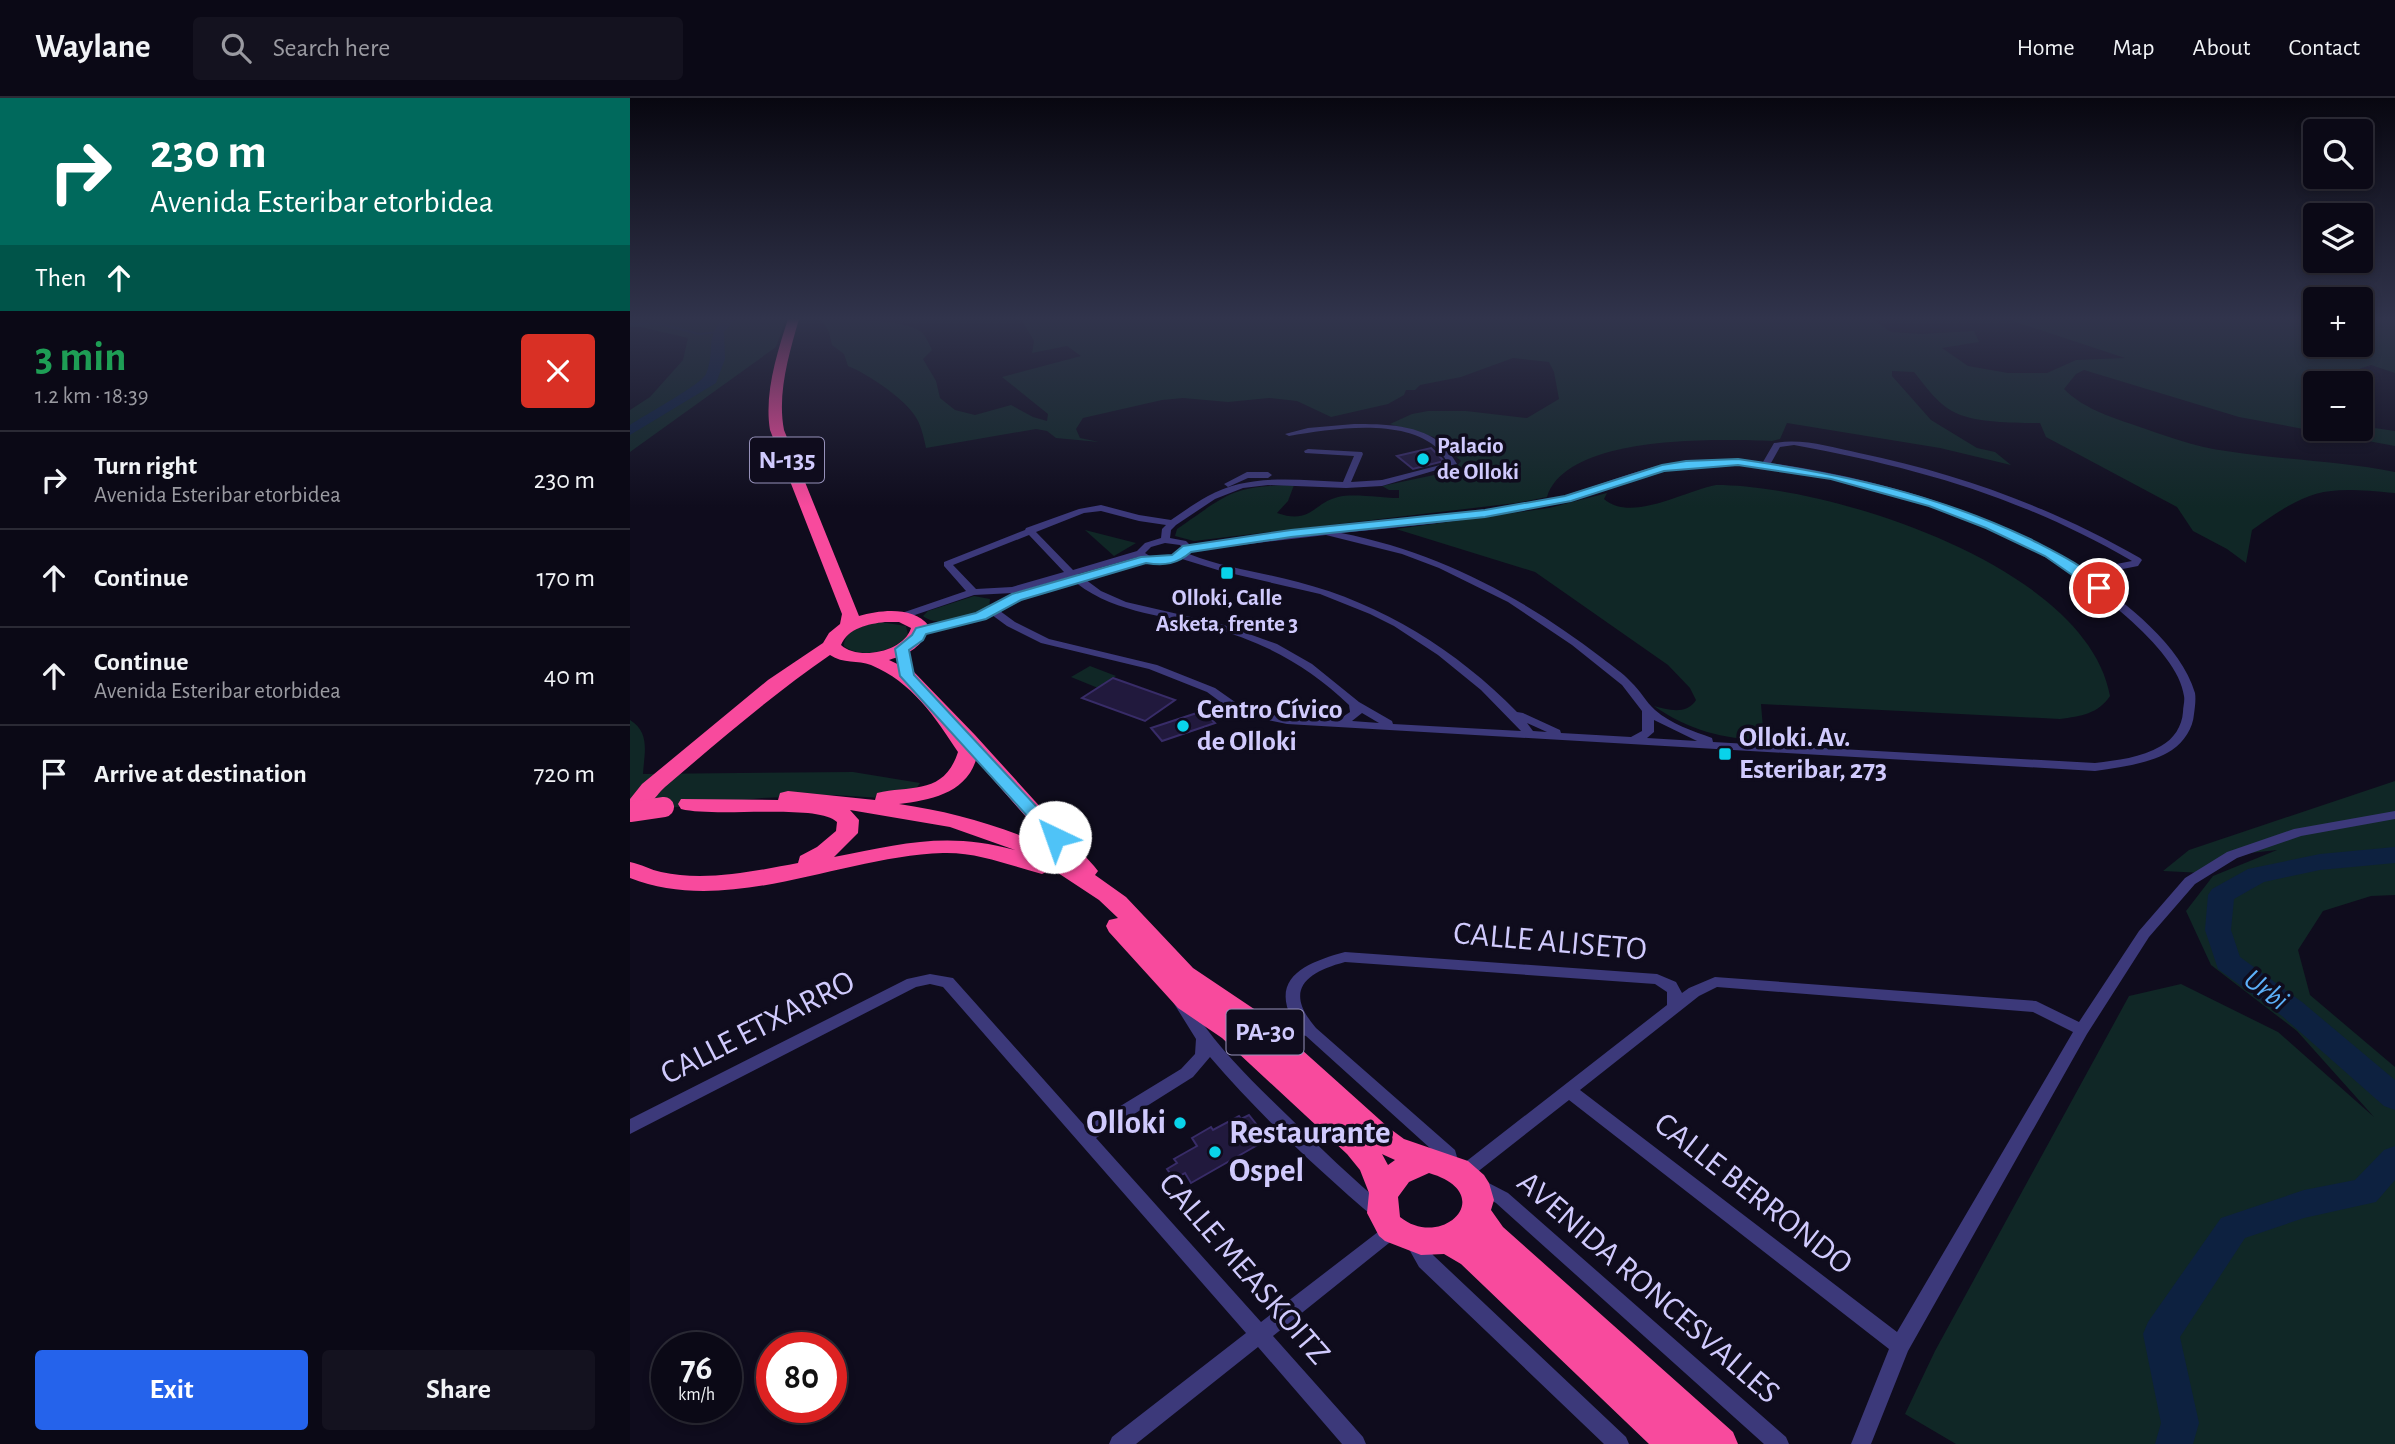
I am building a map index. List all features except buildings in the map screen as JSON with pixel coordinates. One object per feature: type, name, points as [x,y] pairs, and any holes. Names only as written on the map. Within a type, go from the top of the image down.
[{"type":"highway","name":"N-135","points":[[778,382],[775,419],[777,430],[844,593],[851,614],[848,627]]},
{"type":"highway","name":"N-135","points":[[844,593],[876,618]]},
{"type":"highway","points":[[630,812],[650,789],[775,684],[831,646],[834,636],[848,627],[876,618],[900,617],[916,622],[920,631],[918,637],[902,649],[871,658],[849,658],[810,673],[755,702]]},
{"type":"highway","points":[[831,646],[834,652],[849,658]]},
{"type":"highway","points":[[902,649],[907,676]]},
{"type":"highway","points":[[871,658],[907,676],[968,739],[1102,898]]},
{"type":"highway","points":[[788,798],[834,794],[881,798],[911,796],[941,788],[956,778],[965,766],[968,752],[948,721]]},
{"type":"highway","name":"PA-30","points":[[630,812],[689,804],[788,798],[874,804],[923,812],[1012,839],[1066,868],[1185,975],[1241,1013],[1379,1136],[1394,1147],[1455,1170]]},
{"type":"highway","points":[[630,858],[641,868],[680,879],[736,876],[805,862],[842,839],[849,826],[848,820],[837,810],[811,806],[708,807],[689,804]]},
{"type":"highway","points":[[630,869],[658,881],[710,884],[747,880],[891,851],[941,846],[968,847],[999,853],[1049,870],[1102,898]]},
{"type":"highway","name":"PA-30","points":[[1102,898],[1187,1001],[1231,1031],[1357,1146],[1372,1163],[1393,1220]]},
{"type":"highway","points":[[1410,1166],[1455,1170],[1480,1206],[1478,1215],[1462,1232],[1448,1240],[1431,1244],[1393,1220],[1394,1177],[1410,1166]]},
{"type":"highway","points":[[1478,1215],[1492,1237],[1720,1444]]},
{"type":"highway","points":[[1448,1240],[1472,1254],[1675,1444]]},
{"type":"street","points":[[1166,540],[1167,529],[1173,523],[1212,497],[1231,489],[1255,483],[1382,483],[1453,464],[1431,441],[1385,427],[1337,426],[1289,434]]},
{"type":"street","points":[[1766,465],[1777,445],[1794,443],[1922,470],[2025,504],[2092,534],[2137,560],[2135,564],[2125,567],[2081,574]]},
{"type":"street","points":[[1308,451],[1359,454],[1346,485]]},
{"type":"street","points":[[900,617],[973,592],[1013,590],[1075,576],[1143,556],[1169,561],[1185,552],[1305,532],[1485,514],[1592,492],[1648,472],[1686,464],[1738,462],[1863,483],[1934,504],[2021,539],[2081,574],[2118,602],[2151,634],[2177,666],[2188,687],[2193,708],[2183,734],[2164,750],[2136,761],[2095,767],[1286,721],[1241,712],[1210,690],[1173,675],[1045,641],[1011,624],[998,608]]},
{"type":"street","points":[[1225,485],[1247,475],[1292,474],[1305,477],[1303,483]]},
{"type":"street","points":[[973,592],[947,564],[1072,514],[1101,508],[1139,519],[1173,523]]},
{"type":"street","points":[[1364,541],[1362,532],[1372,525]]},
{"type":"street","points":[[1029,530],[1087,588],[1108,599],[1217,626],[1298,658],[1324,676],[1355,704],[1395,727]]},
{"type":"street","points":[[1305,532],[1364,541],[1453,570],[1516,601],[1630,685],[1648,711],[1676,729],[1718,745]]},
{"type":"street","points":[[1143,556],[1150,543],[1166,540],[1183,543],[1185,552],[1210,566],[1314,589],[1375,611],[1435,646],[1509,710],[1529,734]]},
{"type":"street","points":[[920,631],[998,608],[1075,576]]},
{"type":"street","points":[[995,591],[1003,597],[998,608]]},
{"type":"street","points":[[1341,724],[1356,713],[1355,704]]},
{"type":"street","points":[[1497,733],[1508,729],[1511,723],[1509,710]]},
{"type":"street","points":[[1509,710],[1541,726],[1573,737]]},
{"type":"street","points":[[1633,741],[1648,732],[1648,711]]},
{"type":"street","points":[[1861,1444],[1900,1346],[2082,1030],[2144,934],[2190,881],[2232,855],[2298,832],[2395,815]]},
{"type":"street","name":"CALLE ALISETO","points":[[1311,1032],[1296,1017],[1291,1004],[1293,990],[1310,970],[1326,961],[1345,957],[1657,979],[1670,984],[1676,991],[1675,1007]]},
{"type":"street","name":"CALLE MEASKOITZ","points":[[912,983],[937,979],[954,986],[1356,1444]]},
{"type":"street","points":[[1455,1170],[1568,1090],[1706,984],[1723,982],[1919,1000],[2036,1007],[2082,1030]]},
{"type":"street","name":"CALLE ETXARRO","points":[[630,1127],[912,983]]},
{"type":"street","points":[[1172,986],[1191,1021],[1230,1071],[1346,1185],[1393,1220],[1426,1261],[1619,1444]]},
{"type":"street","name":"AVENIDA RONCESVALLES","points":[[1241,1013],[1311,1032],[1449,1155],[1455,1170],[1502,1198],[1779,1444]]},
{"type":"street","points":[[1086,1136],[1187,1073],[1203,1056],[1203,1038]]},
{"type":"street","name":"CALLE BERRONDO","points":[[1568,1090],[1900,1346]]},
{"type":"street","points":[[1119,1444],[1260,1335],[1393,1220]]},
{"type":"green space","points":[[664,382],[728,382],[630,452],[630,410],[650,397]]},
{"type":"green space","points":[[876,382],[936,382],[940,398],[955,410],[975,415],[1011,405],[1047,421],[1048,414],[1008,382],[1436,382],[1420,385],[1415,390],[1406,390],[1404,395],[1388,404],[1331,417],[1297,401],[1269,398],[1228,402],[1183,398],[1162,400],[1083,418],[1076,429],[1080,438],[1099,442],[1056,438],[1047,431],[1036,429],[926,448],[921,427],[906,405]]},
{"type":"green space","points":[[1556,382],[1897,382],[1931,420],[1977,448],[1995,452],[2011,465],[1940,448],[1787,423],[1780,439],[1772,441],[1682,441],[1612,451],[1583,461],[1560,476],[1547,497],[1516,503],[1194,541],[1175,536],[1177,529],[1219,500],[1242,490],[1294,485],[1288,501],[1277,513],[1297,516],[1305,515],[1338,497],[1399,498],[1399,490],[1389,490],[1382,486],[1453,471],[1461,461],[1434,437],[1390,424],[1412,414],[1428,411],[1466,411],[1527,418],[1559,399]]},
{"type":"green space","points":[[1922,382],[2070,382],[2064,389],[2079,401],[2105,415],[2168,437],[2214,449],[2395,472],[2395,493],[2351,490],[2319,493],[2304,498],[2252,530],[2246,563],[2227,549],[2193,531],[2177,507],[2046,437],[2040,423],[2009,423],[1967,417],[1951,411]]},
{"type":"green space","points":[[2123,382],[2303,382],[2303,429],[2239,417]]},
{"type":"green space","points":[[2373,428],[2395,431],[2395,446],[2368,441],[2373,441]]},
{"type":"green space","points":[[1716,485],[1765,489],[1822,500],[1885,517],[1947,542],[2005,572],[2055,608],[2091,650],[2110,696],[2094,710],[2060,719],[1761,704],[1764,740],[1734,738],[1706,732],[1654,706],[1682,710],[1696,700],[1690,688],[1668,665],[1535,572],[1396,529],[1549,508],[1607,493],[1604,499],[1615,506],[1643,507]]},
{"type":"green space","points":[[1085,530],[1136,543],[1114,556]]},
{"type":"green space","points":[[974,596],[990,599],[989,608],[944,622],[929,620],[923,616],[928,611]]},
{"type":"green space","points":[[880,622],[906,626],[908,635],[895,645],[878,652],[860,652],[844,646],[845,640],[852,632],[862,626]]},
{"type":"green space","points":[[1090,666],[1116,676],[1098,688],[1071,677]]},
{"type":"green space","points":[[630,720],[637,725],[644,738],[643,774],[853,772],[920,783],[911,796],[762,798],[630,812]]},
{"type":"green space","points":[[2395,781],[2395,895],[2371,896],[2323,911],[2298,950],[2310,995],[2395,1067],[2395,1444],[1956,1444],[1905,1414],[1935,1351],[2129,996],[2181,984],[2278,1032],[2374,1117],[2297,1031],[2211,965],[2186,911],[2213,876],[2277,850],[2232,855],[2203,873],[2163,871],[2189,850]]},
{"type":"waterway","points":[[630,431],[708,382]]},
{"type":"waterway","name":"Urbi","points":[[2395,855],[2320,862],[2257,875],[2221,895],[2218,930],[2228,962],[2292,1009],[2395,1098]]},
{"type":"waterway","name":"Urbi","points":[[2174,1444],[2180,1423],[2161,1334],[2233,1228],[2304,1204],[2364,1192],[2395,1159]]},
{"type":"place","name":"Palacio de Olloki","points":[[1423,459]]},
{"type":"place","name":"Olloki, Calle Asketa, frente 3","points":[[1227,573]]},
{"type":"place","name":"Centro Cívico de Olloki","points":[[1183,726]]},
{"type":"place","name":"Olloki. Av. Esteribar, 273","points":[[1725,754]]},
{"type":"place","name":"Olloki","points":[[1180,1123]]},
{"type":"place","name":"Restaurante Ospel","points":[[1215,1152]]},
{"type":"route","points":[[1055,837],[968,739],[907,676],[902,649],[918,637],[920,631],[981,616],[1016,597],[1146,559],[1169,561],[1182,555],[1188,548],[1291,534],[1485,514],[1567,499],[1662,468],[1738,462],[1831,476],[1934,504],[2021,539],[2081,574],[2099,588]]}]
